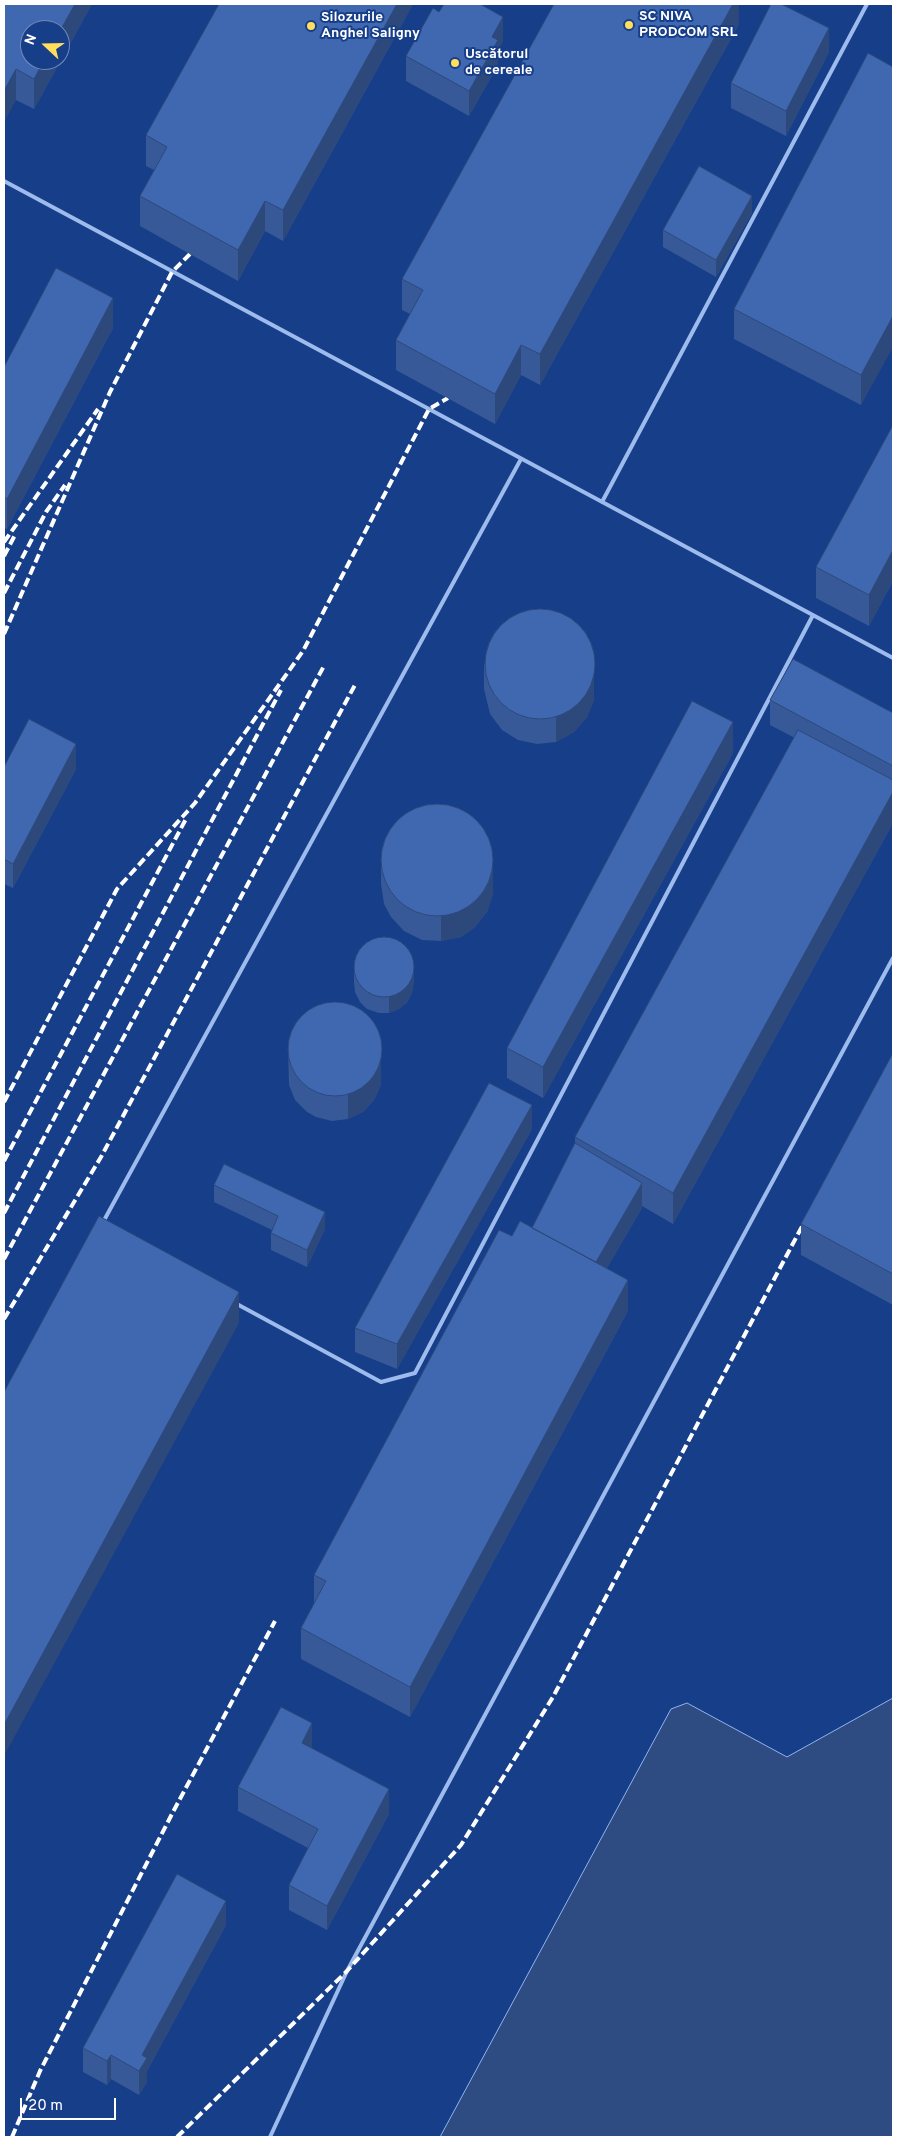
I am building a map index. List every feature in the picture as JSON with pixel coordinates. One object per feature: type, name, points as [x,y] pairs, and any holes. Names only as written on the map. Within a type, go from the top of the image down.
[{"type":"lane","points":[[602,502],[867,4]]},
{"type":"lane","points":[[4,181],[893,658]]},
{"type":"lane","points":[[99,1230],[521,459]]},
{"type":"lane","points":[[227,1299],[381,1382],[415,1373],[813,615]]},
{"type":"lane","points":[[270,2137],[347,1971],[893,958]]},
{"type":"water","points":[[893,1698],[893,2137],[440,2137],[671,1709],[687,1703],[787,1757]]},
{"type":"building","points":[[4,4],[75,4],[66,20],[20,20],[20,70],[39,70],[34,79],[16,69],[4,91]]},
{"type":"building","points":[[219,4],[397,4],[283,210],[265,201],[238,250],[140,196],[167,147],[146,135]]},
{"type":"building","name":"Uscătorul de cereale","points":[[444,4],[480,4],[503,17],[492,37],[498,40],[469,91],[406,56],[433,8],[439,12]]},
{"type":"building","points":[[554,4],[733,4],[540,354],[521,345],[495,394],[396,340],[423,290],[402,279]]},
{"type":"building","points":[[771,4],[781,4],[829,28],[786,111],[731,83]]},
{"type":"building","points":[[868,53],[893,67],[893,316],[861,375],[734,309]]},
{"type":"building","points":[[699,166],[752,196],[716,260],[663,230]]},
{"type":"building","points":[[56,268],[113,298],[7,499],[4,497],[4,367]]},
{"type":"building","points":[[893,425],[893,550],[869,595],[816,567]]},
{"type":"building","points":[[540,609],[561,613],[579,625],[591,643],[595,664],[591,685],[579,703],[561,715],[540,719],[519,715],[501,703],[489,685],[485,664],[489,643],[501,625],[519,613]]},
{"type":"building","points":[[793,659],[893,713],[893,766],[770,700]]},
{"type":"building","points":[[692,701],[733,722],[543,1067],[507,1048]]},
{"type":"building","points":[[29,719],[76,744],[13,864],[4,859],[4,767]]},
{"type":"building","points":[[798,730],[893,780],[893,792],[673,1193],[575,1137]]},
{"type":"building","points":[[437,804],[459,808],[477,820],[489,838],[493,860],[489,882],[477,900],[459,912],[437,916],[415,912],[397,900],[385,882],[381,860],[385,838],[397,820],[415,808]]},
{"type":"building","points":[[384,937],[401,942],[409,950],[414,967],[409,984],[401,992],[384,997],[367,992],[359,984],[354,967],[359,950],[367,942]]},
{"type":"building","points":[[335,1002],[353,1006],[368,1016],[378,1031],[382,1049],[378,1067],[368,1082],[353,1092],[335,1096],[317,1092],[302,1082],[292,1067],[288,1049],[292,1031],[302,1016],[317,1006]]},
{"type":"building","points":[[893,1053],[893,1274],[801,1224]]},
{"type":"building","points":[[489,1083],[532,1105],[397,1344],[355,1328]]},
{"type":"building","points":[[575,1143],[642,1183],[596,1262],[532,1228]]},
{"type":"building","points":[[224,1164],[325,1212],[307,1250],[271,1233],[278,1216],[214,1185]]},
{"type":"building","points":[[99,1216],[239,1292],[4,1725],[4,1392]]},
{"type":"building","points":[[520,1221],[628,1280],[410,1687],[301,1628],[326,1581],[314,1575],[499,1230],[512,1236]]},
{"type":"building","points":[[281,1707],[312,1723],[302,1743],[389,1789],[327,1906],[289,1885],[318,1829],[238,1787]]},
{"type":"building","points":[[177,1874],[226,1901],[142,2055],[147,2058],[139,2071],[111,2055],[107,2061],[83,2048]]},
{"type":"railway","points":[[4,634],[110,392],[172,272],[190,254]]},
{"type":"railway","points":[[4,1102],[117,889],[195,803],[303,651],[429,409],[448,398]]},
{"type":"railway","points":[[4,542],[98,409]]},
{"type":"railway","points":[[4,593],[46,512],[65,485]]},
{"type":"railway","points":[[4,556],[15,535]]},
{"type":"railway","points":[[4,1259],[325,664]]},
{"type":"railway","points":[[4,1319],[101,1157],[356,683]]},
{"type":"railway","points":[[4,1213],[281,690]]},
{"type":"railway","points":[[4,1161],[187,817]]},
{"type":"railway","points":[[177,2137],[347,1971],[461,1845],[553,1697],[807,1217]]},
{"type":"railway","points":[[12,2137],[40,2071],[173,1812],[275,1621]]},
{"type":"place","name":"SC NIVA PRODCOM SRL","points":[[629,25]]},
{"type":"place","name":"Silozurile Anghel Saligny","points":[[311,26]]},
{"type":"place","name":"Uscătorul de cereale","points":[[455,63]]}]
